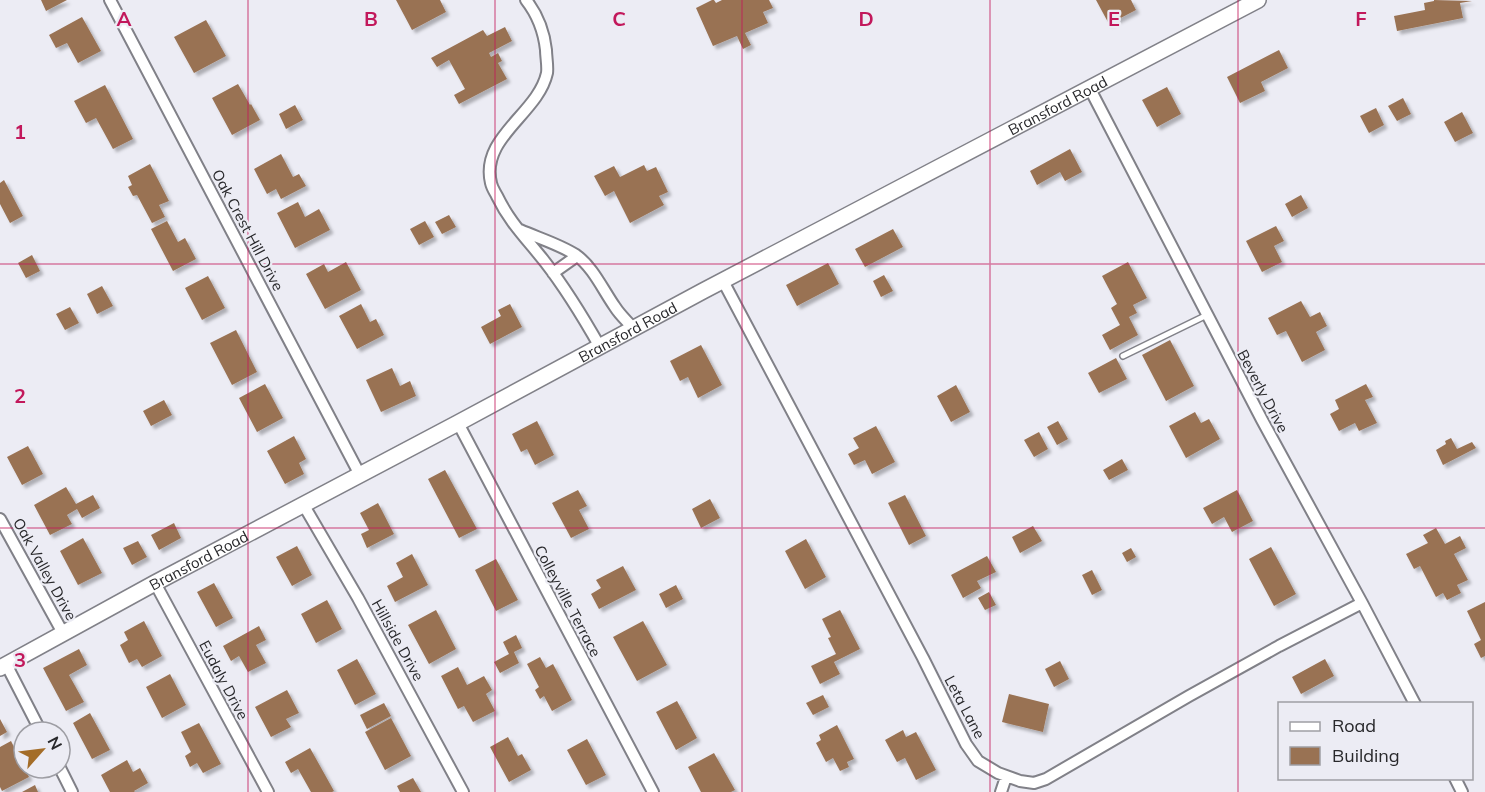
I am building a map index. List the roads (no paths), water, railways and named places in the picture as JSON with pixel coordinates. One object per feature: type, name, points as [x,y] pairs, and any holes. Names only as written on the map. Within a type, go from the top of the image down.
[{"type":"street","name":"Oak Crest Hill Drive","points":[[110,0],[360,475]]},
{"type":"street","points":[[526,0],[544,35],[547,72],[538,94],[500,140],[490,164],[491,184],[505,212],[581,312],[600,346]]},
{"type":"street","name":"Bransford Road","points":[[3,666],[633,328],[1258,0]]},
{"type":"street","name":"Beverly Drive","points":[[1090,89],[1262,420],[1414,702]]},
{"type":"street","points":[[517,229],[577,256],[589,268],[616,309],[633,328]]},
{"type":"street","points":[[553,273],[577,256]]},
{"type":"street","name":"Leta Lane","points":[[723,281],[923,658],[966,744],[978,761],[998,773],[1020,781],[1034,783],[1046,779],[1189,696],[1362,603]]},
{"type":"street","name":"Colleyville Terrace","points":[[458,423],[653,792]]},
{"type":"street","name":"Hillside Drive","points":[[303,504],[358,598],[463,792]]},
{"type":"street","name":"Oak Valley Drive","points":[[0,519],[63,633]]},
{"type":"street","name":"Eudaly Drive","points":[[155,583],[268,792]]},
{"type":"street","points":[[3,666],[34,720]]},
{"type":"street","points":[[1001,792],[1006,777]]},
{"type":"lane","points":[[1123,356],[1207,315]]}]
